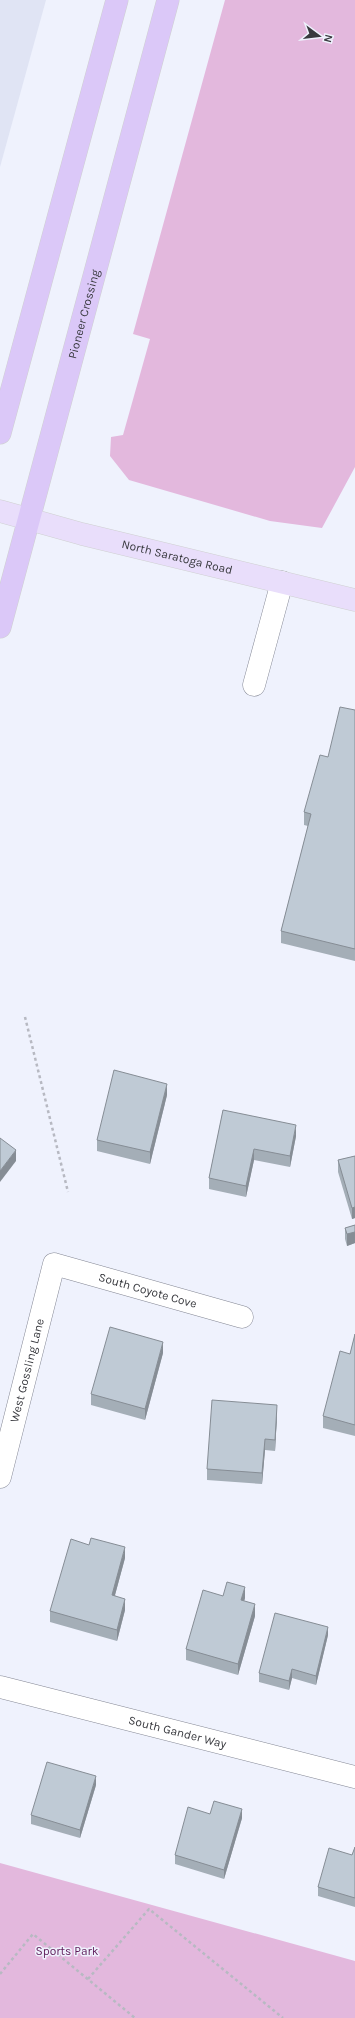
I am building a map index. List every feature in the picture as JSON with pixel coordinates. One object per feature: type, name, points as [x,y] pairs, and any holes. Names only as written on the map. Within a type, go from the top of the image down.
[{"type":"highway","points":[[0,433],[117,0]]},
{"type":"highway","name":"Pioneer Crossing","points":[[0,628],[168,0]]},
{"type":"main road","name":"North Saratoga Road","points":[[0,511],[355,600]]},
{"type":"street","points":[[254,685],[282,582]]},
{"type":"street","name":"South Coyote Cove","points":[[54,1264],[242,1317]]},
{"type":"street","name":"West Gossling Lane","points":[[0,1477],[54,1264]]},
{"type":"street","name":"South Gander Way","points":[[0,1687],[355,1777]]},
{"type":"path","points":[[25,1017],[68,1192]]},
{"type":"path","points":[[88,1980],[150,1909],[283,2018]]},
{"type":"path","points":[[0,1974],[33,1934],[136,2018]]},
{"type":"shaded area","points":[[0,0],[46,0],[0,167]]},
{"type":"green space","points":[[225,0],[355,0],[355,467],[322,528],[270,521],[129,480],[110,456],[111,437],[123,435],[150,339],[133,334]]},
{"type":"green space","name":"Sports Park","points":[[0,1863],[355,1961],[355,2018],[0,2018]]},
{"type":"building","points":[[340,707],[355,710],[355,949],[281,931],[311,814],[304,812],[320,755],[328,757]]},
{"type":"building","points":[[114,1070],[167,1084],[150,1152],[97,1140]]},
{"type":"building","points":[[223,1110],[296,1125],[290,1156],[254,1149],[246,1186],[209,1178]]},
{"type":"building","points":[[0,1138],[16,1150],[0,1171]]},
{"type":"building","points":[[355,1156],[355,1207],[352,1208],[338,1160]]},
{"type":"building","points":[[355,1225],[355,1232],[347,1234],[345,1228]]},
{"type":"building","points":[[110,1327],[163,1342],[145,1409],[91,1394]]},
{"type":"building","points":[[355,1334],[355,1425],[323,1416],[340,1351],[350,1354]]},
{"type":"building","points":[[212,1400],[277,1405],[275,1440],[265,1439],[262,1473],[207,1469]]},
{"type":"building","points":[[91,1538],[125,1547],[112,1595],[125,1599],[117,1630],[50,1611],[71,1539],[89,1545]]},
{"type":"building","points":[[227,1582],[245,1587],[241,1600],[255,1604],[238,1664],[186,1649],[203,1590],[223,1596]]},
{"type":"building","points":[[275,1613],[328,1627],[316,1676],[292,1669],[289,1681],[259,1673]]},
{"type":"building","points":[[47,1762],[96,1776],[80,1830],[31,1815]]},
{"type":"building","points":[[214,1801],[242,1809],[224,1870],[175,1855],[188,1807],[210,1814]]},
{"type":"building","points":[[355,1847],[355,1898],[318,1887],[329,1848],[352,1855]]}]
